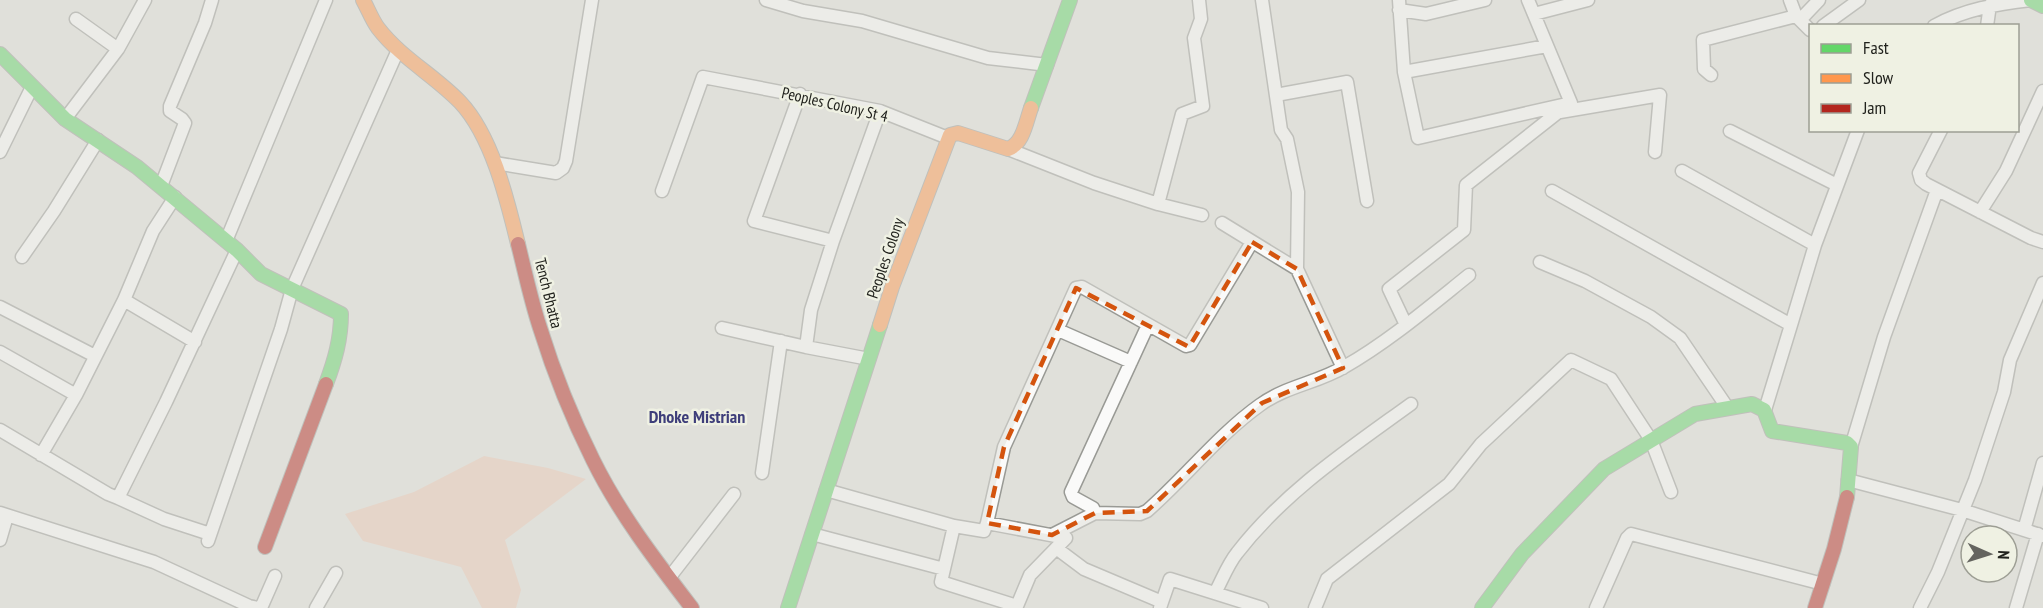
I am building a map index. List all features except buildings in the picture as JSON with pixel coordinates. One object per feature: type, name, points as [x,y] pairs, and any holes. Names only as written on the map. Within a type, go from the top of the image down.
[{"type":"street","points":[[65,119],[118,49],[145,0]]},
{"type":"street","points":[[161,186],[185,123],[170,111],[170,106],[205,23],[212,0]]},
{"type":"street","points":[[226,241],[326,0]]},
{"type":"street","name":"Tench Bhatta","points":[[363,0],[377,27],[398,50],[460,102],[481,131],[495,163],[518,237],[539,327],[573,418],[594,462],[620,506],[692,608]]},
{"type":"street","points":[[495,163],[556,173],[564,168],[592,0]]},
{"type":"street","points":[[766,0],[803,11],[862,21],[988,58],[1047,65]]},
{"type":"street","points":[[1008,149],[1019,142],[1070,0]]},
{"type":"street","points":[[1158,204],[1182,114],[1203,106],[1194,38],[1201,19],[1199,0]]},
{"type":"street","points":[[1262,0],[1281,130],[1287,139],[1298,192],[1297,269],[1342,368]]},
{"type":"street","points":[[1485,0],[1426,14],[1399,5],[1404,72],[1418,138],[1571,103]]},
{"type":"street","points":[[1528,0],[1571,103]]},
{"type":"street","points":[[1534,15],[1588,0]]},
{"type":"street","points":[[1790,0],[1798,18],[1809,29]]},
{"type":"street","points":[[1711,75],[1704,69],[1703,40],[1798,18],[1819,0]]},
{"type":"street","points":[[1826,24],[1859,0]]},
{"type":"street","points":[[1938,24],[1953,16],[1990,5],[2031,0],[2043,6]]},
{"type":"street","points":[[1987,24],[1990,5]]},
{"type":"street","points":[[75,19],[118,49]]},
{"type":"street","points":[[1404,72],[1547,46]]},
{"type":"street","points":[[0,430],[108,494],[209,538],[281,329],[292,289],[398,50]]},
{"type":"street","points":[[0,54],[65,119],[137,167],[175,197],[237,250],[261,274],[341,314],[341,334],[336,356],[266,547]]},
{"type":"street","name":"Peoples Colony St 4","points":[[662,191],[703,76],[880,111],[948,138]]},
{"type":"street","points":[[1276,95],[1347,82],[1367,201]]},
{"type":"street","points":[[0,152],[32,87]]},
{"type":"street","points":[[1980,212],[2006,171],[2043,91]]},
{"type":"street","points":[[800,94],[754,221],[833,241]]},
{"type":"street","points":[[1558,112],[1660,95],[1655,152]]},
{"type":"street","points":[[1406,325],[1389,289],[1464,230],[1466,185],[1571,103]]},
{"type":"street","points":[[806,347],[811,310],[833,241],[880,111]]},
{"type":"street","points":[[1730,131],[1837,185]]},
{"type":"street","points":[[1765,410],[1815,245],[1857,132]]},
{"type":"street","points":[[1940,132],[1919,173],[1921,180],[2043,242]]},
{"type":"street","points":[[948,138],[958,133],[1008,149],[1094,183],[1158,204],[1202,215]]},
{"type":"street","name":"Peoples Colony","points":[[790,607],[891,287],[948,138]]},
{"type":"street","points":[[22,257],[54,212],[98,140]]},
{"type":"street","points":[[1682,171],[1815,245]]},
{"type":"street","points":[[1815,608],[1842,517],[1851,447],[1884,337],[1937,190]]},
{"type":"street","points":[[1552,191],[1791,325]]},
{"type":"street","points":[[41,455],[76,395],[124,300],[153,231],[175,197]]},
{"type":"street","points":[[1222,223],[1297,269]]},
{"type":"street","points":[[826,490],[954,526],[984,531],[1004,447],[1076,288],[1079,287],[1186,346],[1190,345],[1252,242]]},
{"type":"street","points":[[118,498],[195,342],[237,250]]},
{"type":"street","points":[[1540,261],[1586,281],[1651,317],[1680,338],[1727,407]]},
{"type":"street","points":[[1052,535],[1095,513],[1140,514],[1148,511],[1184,473],[1262,404],[1282,392],[1342,368],[1406,325],[1469,275]]},
{"type":"street","points":[[1920,608],[1938,572],[1975,480],[2004,392],[2010,360],[2043,283]]},
{"type":"street","points":[[124,300],[195,342]]},
{"type":"street","points":[[0,307],[95,356]]},
{"type":"street","points":[[1095,513],[1093,508],[1073,497],[1071,492],[1148,325]]},
{"type":"street","points":[[722,328],[868,359]]},
{"type":"street","points":[[1058,330],[1131,362]]},
{"type":"street","points":[[762,473],[781,341]]},
{"type":"street","points":[[0,352],[76,395]]},
{"type":"street","points":[[1315,608],[1328,579],[1449,484],[1481,444],[1570,360],[1611,379],[1651,440],[1671,492]]},
{"type":"street","points":[[1215,593],[1235,554],[1307,481],[1410,404]]},
{"type":"street","points":[[1482,608],[1522,554],[1604,469],[1695,414],[1727,407],[1760,405],[1765,410],[1772,431],[1847,443],[1851,447]]},
{"type":"street","points":[[2024,530],[2043,463]]},
{"type":"street","points":[[1848,480],[1962,510],[2041,535],[2016,608]]},
{"type":"street","points":[[669,578],[734,494]]},
{"type":"street","points":[[0,540],[4,515],[154,562],[254,608],[275,576]]},
{"type":"street","points":[[954,526],[941,582],[1016,607],[1030,574],[1066,538],[987,523]]},
{"type":"street","points":[[812,534],[944,568]]},
{"type":"street","points":[[1596,608],[1627,538],[1631,534],[1823,584]]},
{"type":"street","points":[[1056,548],[1084,568],[1161,605],[1170,579],[1262,608]]},
{"type":"street","points":[[316,608],[336,573]]},
{"type":"highlighted area","points":[[1252,242],[1297,269],[1343,368],[1262,403],[1147,511],[1095,513],[1052,535],[987,523],[1004,447],[1076,288],[1189,347]]},
{"type":"shaded area","points":[[484,456],[548,468],[586,479],[505,540],[521,590],[516,608],[482,608],[461,567],[363,541],[345,514],[414,492]]},
{"type":"traffic: fast","points":[[1031,108],[1070,0]]},
{"type":"traffic: fast","points":[[2031,0],[2043,6]]},
{"type":"traffic: fast","points":[[0,54],[65,119],[137,167],[237,250],[261,274],[341,314],[337,349],[326,384]]},
{"type":"traffic: fast","points":[[788,608],[880,325]]},
{"type":"traffic: fast","points":[[1482,608],[1522,554],[1604,469],[1695,414],[1752,404],[1764,410],[1772,431],[1847,443],[1851,447],[1847,497]]},
{"type":"traffic: slow","points":[[363,0],[376,25],[387,39],[450,92],[471,116],[490,150],[497,169],[518,244]]},
{"type":"traffic: slow","points":[[880,325],[892,287],[950,135],[958,133],[1008,149],[1021,138],[1031,108]]},
{"type":"traffic: jam","points":[[518,244],[545,345],[585,444],[626,518],[692,608]]},
{"type":"traffic: jam","points":[[265,547],[326,384]]},
{"type":"traffic: jam","points":[[1815,608],[1834,549],[1847,497]]},
{"type":"district","name":"Dhoke Mistrian","points":[[697,416]]}]
